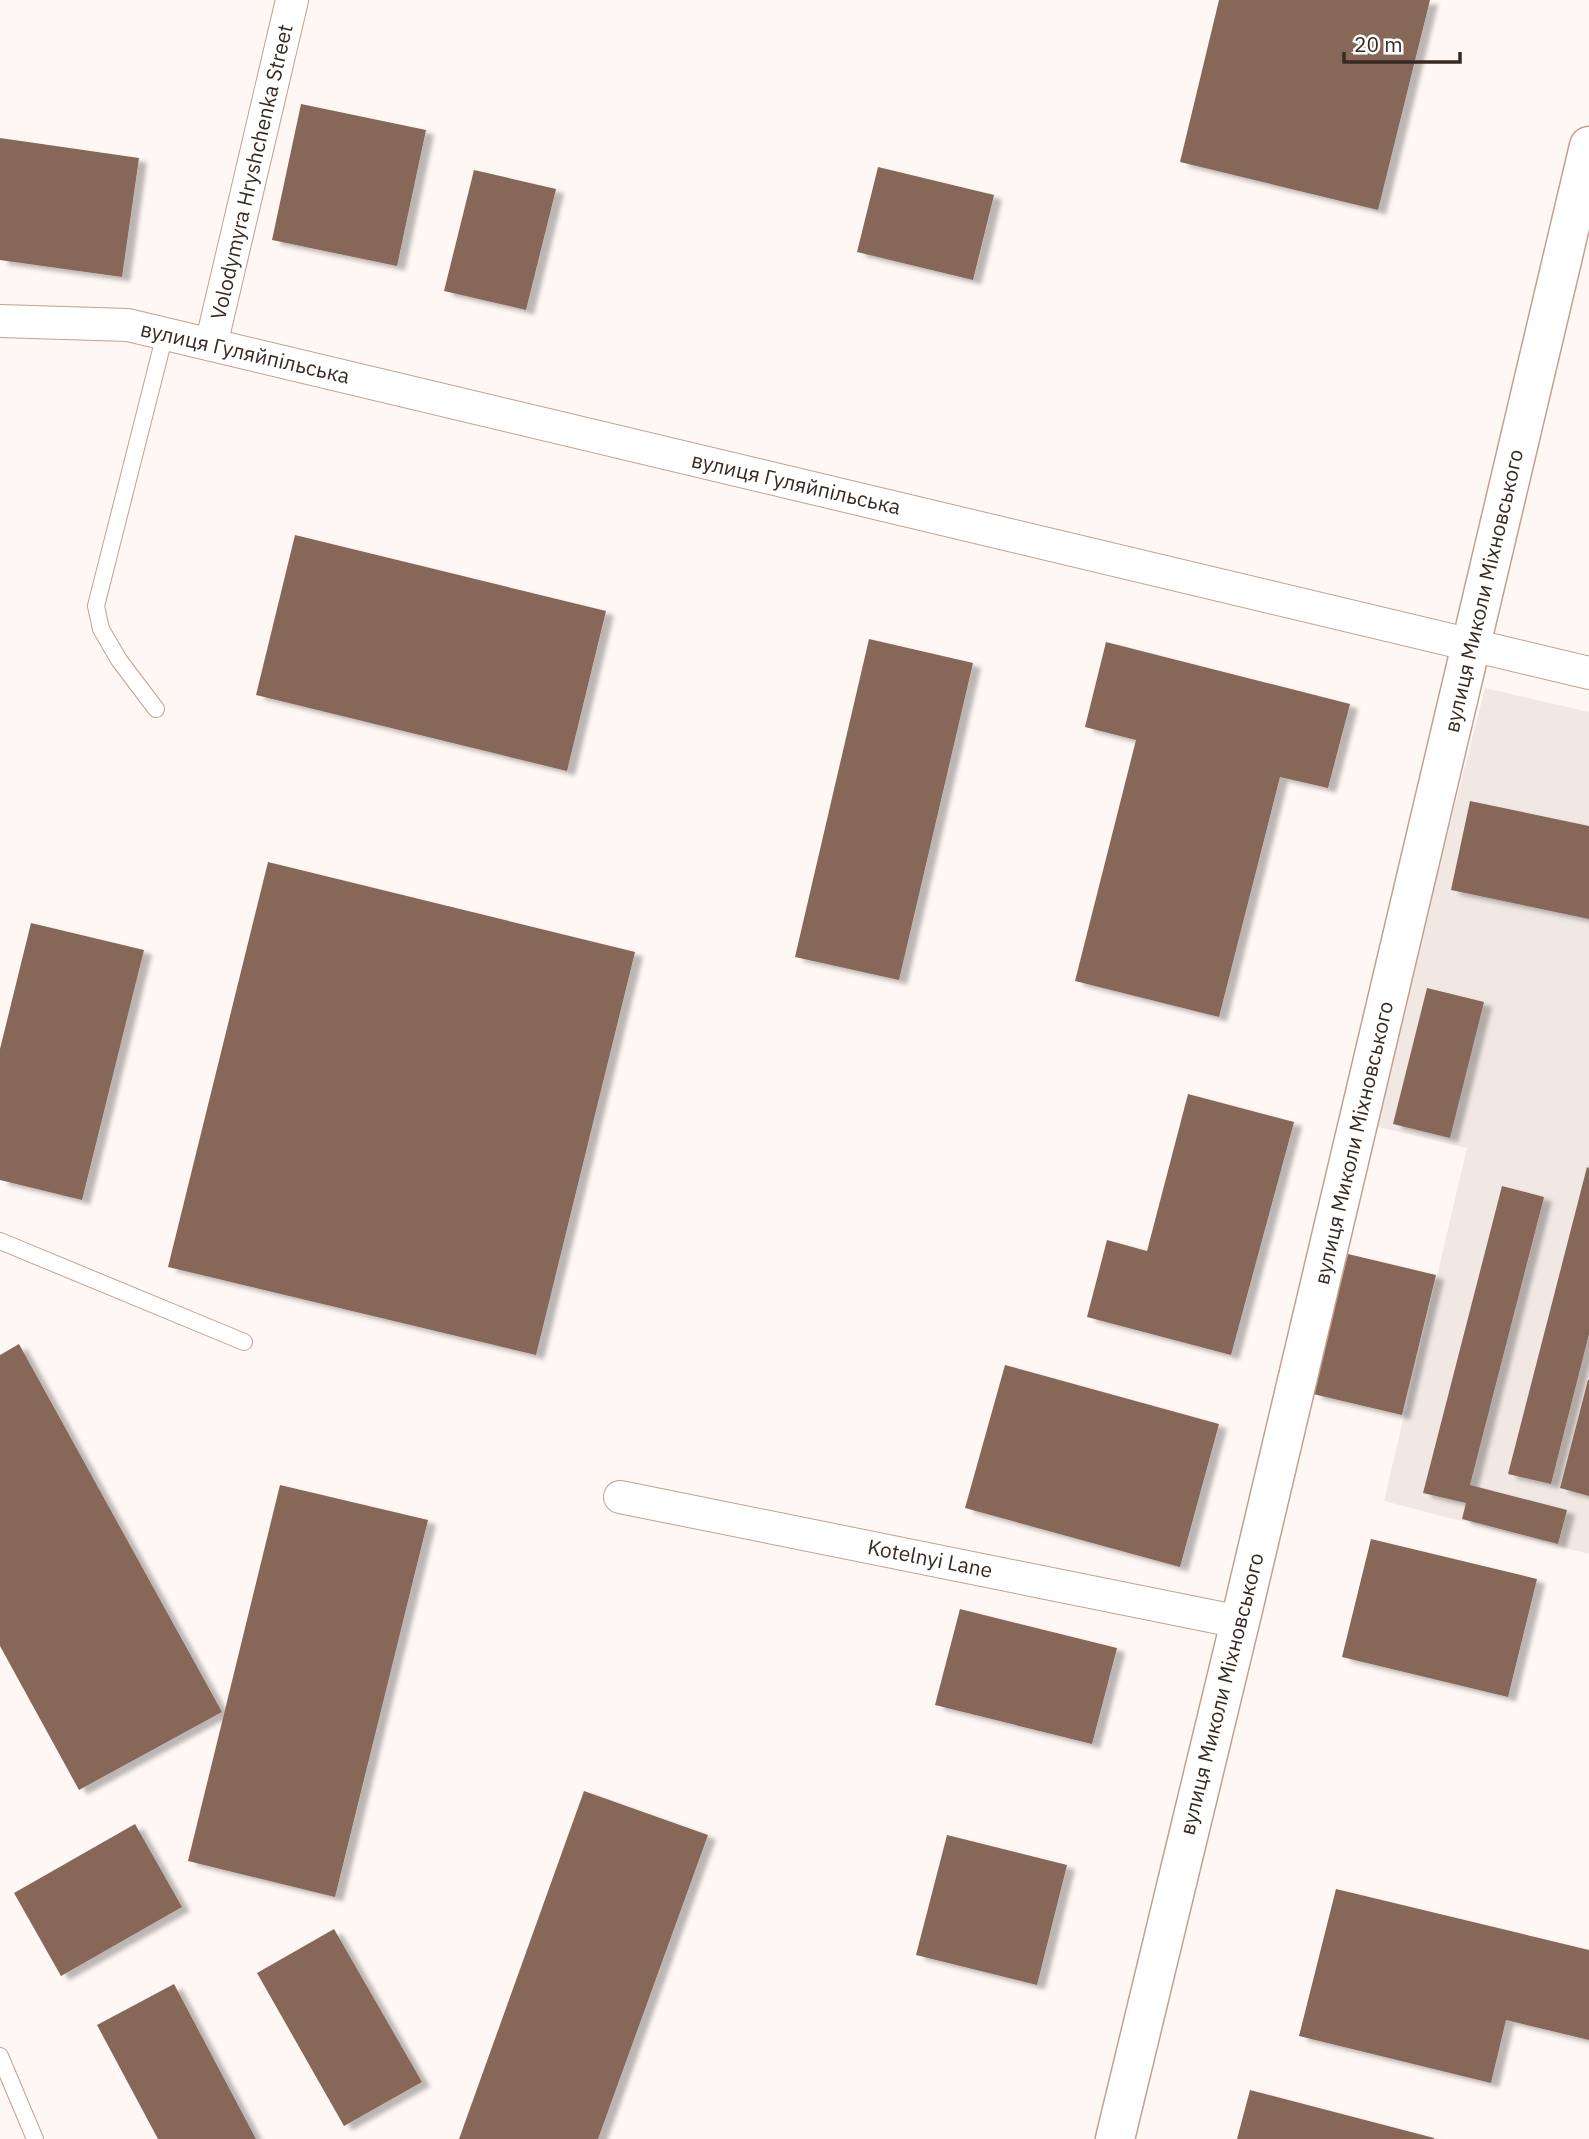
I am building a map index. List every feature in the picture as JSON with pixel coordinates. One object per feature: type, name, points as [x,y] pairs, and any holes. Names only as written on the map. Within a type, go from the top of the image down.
[{"type":"street","name":"Volodymyra Hryshchenka Street","points":[[211,345],[292,0]]},
{"type":"street","name":"вулиця Миколи Міхновського","points":[[1115,2139],[1589,146]]},
{"type":"street","name":"вулиця Гуляйпільська","points":[[0,321],[128,325],[1589,673]]},
{"type":"street","name":"Kotelnyi Lane","points":[[620,1497],[1240,1622]]},
{"type":"lane","points":[[156,709],[119,660],[100,629],[96,606],[165,334]]},
{"type":"lane","points":[[0,1241],[244,1342]]},
{"type":"lane","points":[[0,2056],[35,2139]]},
{"type":"shaded area","points":[[1485,688],[1589,712],[1589,1554],[1384,1501],[1467,1148],[1373,1126]]},
{"type":"building","points":[[1219,0],[1430,0],[1378,210],[1180,162]]},
{"type":"building","points":[[301,104],[426,130],[397,266],[272,240]]},
{"type":"building","points":[[0,138],[139,158],[122,277],[0,260]]},
{"type":"building","points":[[878,167],[994,195],[973,280],[857,252]]},
{"type":"building","points":[[474,170],[556,189],[526,310],[444,291]]},
{"type":"building","points":[[295,535],[606,611],[567,771],[256,695]]},
{"type":"building","points":[[869,639],[973,663],[899,980],[795,957]]},
{"type":"building","points":[[1106,642],[1350,704],[1328,788],[1280,777],[1219,1017],[1075,981],[1136,740],[1085,727]]},
{"type":"building","points":[[1470,801],[1589,826],[1589,919],[1451,890]]},
{"type":"building","points":[[268,862],[635,952],[536,1355],[168,1267]]},
{"type":"building","points":[[31,923],[144,950],[82,1200],[0,1180],[0,1049]]},
{"type":"building","points":[[1427,988],[1484,1002],[1450,1138],[1393,1124]]},
{"type":"building","points":[[1188,1094],[1294,1122],[1231,1355],[1087,1317],[1107,1240],[1147,1251]]},
{"type":"building","points":[[1587,1167],[1589,1334],[1551,1484],[1508,1474]]},
{"type":"building","points":[[1502,1186],[1544,1197],[1470,1485],[1567,1510],[1558,1544],[1462,1519],[1466,1503],[1423,1493]]},
{"type":"building","points":[[1348,1254],[1436,1275],[1402,1415],[1313,1394]]},
{"type":"building","points":[[19,1344],[222,1712],[79,1790],[0,1646],[0,1355]]},
{"type":"building","points":[[1005,1365],[1219,1424],[1180,1567],[965,1508]]},
{"type":"building","points":[[1589,1380],[1589,1496],[1560,1488]]},
{"type":"building","points":[[280,1485],[428,1520],[335,1897],[188,1861]]},
{"type":"building","points":[[1371,1539],[1537,1579],[1508,1697],[1342,1657]]},
{"type":"building","points":[[960,1609],[1117,1648],[1092,1744],[935,1705]]},
{"type":"building","points":[[584,1791],[708,1835],[598,2139],[459,2139]]},
{"type":"building","points":[[135,1824],[182,1907],[61,1976],[14,1893]]},
{"type":"building","points":[[947,1835],[1067,1865],[1037,1985],[916,1955]]},
{"type":"building","points":[[1336,1889],[1589,1950],[1589,2040],[1506,2020],[1491,2083],[1299,2036]]},
{"type":"building","points":[[334,1929],[422,2082],[344,2126],[257,1973]]},
{"type":"building","points":[[174,1984],[256,2139],[158,2139],[97,2025]]},
{"type":"building","points":[[1250,2090],[1434,2138],[1434,2139],[1237,2139]]}]
